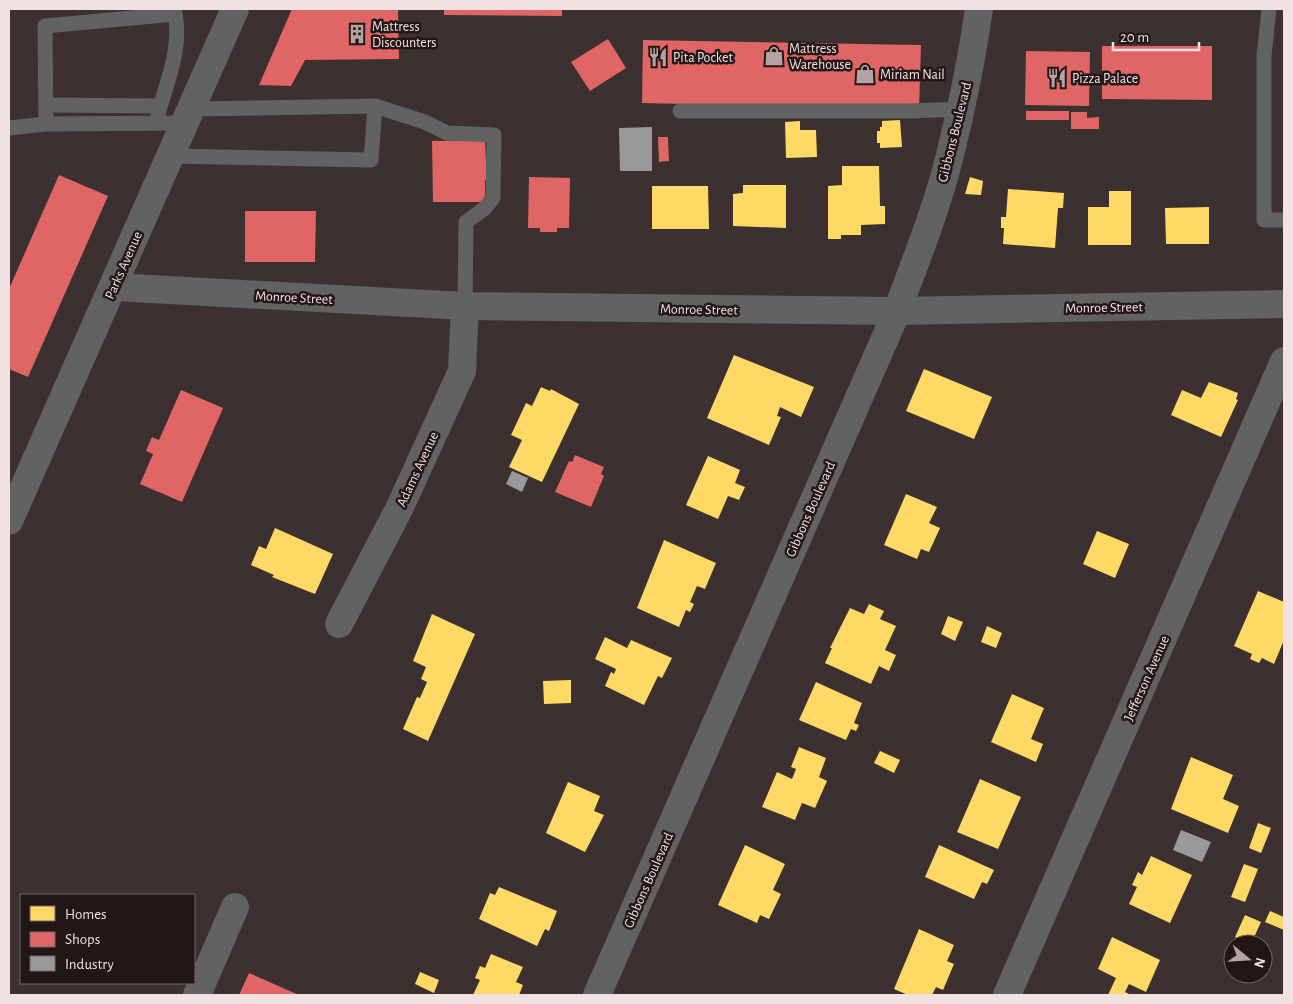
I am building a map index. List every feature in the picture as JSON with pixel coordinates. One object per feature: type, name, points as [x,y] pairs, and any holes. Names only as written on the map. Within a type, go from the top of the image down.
[{"type":"street","name":"Parks Avenue","points":[[9,521],[190,116],[235,9]]},
{"type":"street","name":"Gibbons Boulevard","points":[[597,995],[898,311],[926,236],[950,157],[961,109],[979,9]]},
{"type":"street","name":"Monroe Street","points":[[114,287],[465,306],[898,311],[1284,304]]},
{"type":"street","name":"Adams Avenue","points":[[339,624],[400,507],[462,371],[465,306]]},
{"type":"street","name":"Jefferson Avenue","points":[[1007,995],[1284,361]]},
{"type":"street","points":[[198,995],[235,907]]},
{"type":"lane","points":[[1269,9],[1264,56],[1264,220],[1284,220]]},
{"type":"lane","points":[[46,124],[45,26],[174,11],[178,28],[176,49],[156,123]]},
{"type":"lane","points":[[47,105],[160,106]]},
{"type":"lane","points":[[172,156],[371,160],[375,106]]},
{"type":"lane","points":[[9,128],[46,124],[156,123],[190,116],[375,106],[425,122],[447,133],[494,135],[493,198],[484,209],[466,222],[465,306]]},
{"type":"lane","points":[[680,111],[910,112],[961,109]]},
{"type":"building: Homes","points":[[900,120],[902,147],[880,148],[880,143],[877,143],[877,131],[880,131],[880,127],[882,127],[882,121]]},
{"type":"building: Homes","points":[[800,121],[800,130],[816,130],[817,157],[786,158],[785,122]]},
{"type":"building: Homes","points":[[842,166],[879,166],[880,206],[885,206],[885,224],[861,225],[861,235],[841,235],[841,239],[828,239],[828,186],[842,185]]},
{"type":"building: Homes","points":[[970,177],[983,181],[981,195],[965,194]]},
{"type":"building: Homes","points":[[743,185],[786,185],[786,228],[733,226],[733,194],[743,193]]},
{"type":"building: Homes","points":[[652,186],[708,186],[709,229],[652,229]]},
{"type":"building: Homes","points":[[1008,189],[1064,193],[1063,208],[1058,208],[1055,248],[1003,244],[1004,228],[1001,228],[1001,217],[1006,217]]},
{"type":"building: Homes","points":[[1109,191],[1131,191],[1131,245],[1088,245],[1088,207],[1109,207]]},
{"type":"building: Homes","points":[[1209,207],[1209,244],[1166,244],[1165,208]]},
{"type":"building: Homes","points":[[734,355],[814,387],[801,417],[780,407],[777,416],[781,417],[769,445],[707,418]]},
{"type":"building: Homes","points":[[924,369],[992,397],[974,439],[906,411]]},
{"type":"building: Homes","points":[[1209,382],[1238,393],[1236,399],[1238,400],[1221,437],[1171,415],[1182,390],[1201,398]]},
{"type":"building: Homes","points":[[541,387],[550,391],[551,389],[579,404],[542,482],[509,467],[522,440],[511,435],[526,403],[532,406]]},
{"type":"building: Homes","points":[[708,456],[740,470],[735,483],[745,487],[739,500],[728,496],[718,519],[686,505]]},
{"type":"building: Homes","points":[[906,494],[937,507],[929,523],[940,528],[929,552],[921,549],[917,559],[884,545]]},
{"type":"building: Homes","points":[[275,528],[333,554],[315,594],[272,577],[274,575],[251,565],[259,546],[266,549]]},
{"type":"building: Homes","points":[[1097,531],[1129,544],[1115,578],[1083,564]]},
{"type":"building: Homes","points":[[664,540],[716,563],[705,589],[697,586],[690,602],[694,604],[690,612],[686,610],[679,627],[637,608]]},
{"type":"building: Homes","points":[[1258,591],[1284,602],[1284,640],[1274,664],[1262,658],[1259,663],[1250,659],[1252,654],[1234,646]]},
{"type":"building: Homes","points":[[869,604],[884,611],[880,619],[896,626],[885,650],[896,655],[889,671],[879,666],[871,684],[825,663],[832,648],[830,648],[850,608],[864,614]]},
{"type":"building: Homes","points":[[432,614],[475,634],[428,741],[403,729],[417,697],[420,698],[427,682],[421,679],[426,667],[413,661]]},
{"type":"building: Homes","points":[[948,616],[963,622],[955,641],[941,634]]},
{"type":"building: Homes","points":[[987,626],[1002,633],[996,648],[981,642]]},
{"type":"building: Homes","points":[[605,637],[627,648],[631,640],[672,658],[662,678],[658,676],[644,705],[605,686],[611,672],[614,674],[616,669],[595,659]]},
{"type":"building: Homes","points":[[571,680],[571,703],[544,704],[543,681]]},
{"type":"building: Homes","points":[[816,682],[862,703],[854,723],[859,725],[856,731],[851,729],[846,740],[799,720]]},
{"type":"building: Homes","points":[[1012,694],[1044,708],[1031,739],[1043,744],[1036,762],[991,742]]},
{"type":"building: Homes","points":[[799,747],[826,758],[819,777],[827,781],[815,808],[802,803],[795,820],[762,807],[777,772],[792,779],[796,769],[791,767]]},
{"type":"building: Homes","points":[[880,751],[900,760],[894,773],[874,763]]},
{"type":"building: Homes","points":[[1191,757],[1233,775],[1223,799],[1239,806],[1228,833],[1171,809]]},
{"type":"building: Homes","points":[[980,779],[1021,797],[998,849],[957,832]]},
{"type":"building: Homes","points":[[568,782],[600,796],[594,811],[604,815],[585,852],[546,833]]},
{"type":"building: Homes","points":[[1258,823],[1271,828],[1261,853],[1249,848]]},
{"type":"building: Homes","points":[[745,845],[785,864],[773,890],[781,894],[769,919],[760,915],[757,923],[718,905]]},
{"type":"building: Homes","points":[[939,845],[994,870],[987,884],[982,882],[974,899],[925,877]]},
{"type":"building: Homes","points":[[1151,856],[1192,875],[1170,923],[1129,904],[1137,887],[1132,885],[1138,872],[1142,875]]},
{"type":"building: Homes","points":[[1244,864],[1258,869],[1245,902],[1231,897]]},
{"type":"building: Homes","points":[[499,887],[557,911],[549,931],[545,929],[537,946],[479,919],[490,893],[495,895]]},
{"type":"building: Homes","points":[[1270,911],[1284,917],[1284,930],[1265,922]]},
{"type":"building: Homes","points":[[1245,915],[1261,922],[1256,934],[1236,934]]},
{"type":"building: Homes","points":[[919,929],[954,945],[947,961],[954,964],[943,990],[936,987],[932,995],[908,995],[894,989]]},
{"type":"building: Homes","points":[[1112,937],[1160,960],[1146,992],[1129,984],[1125,992],[1131,995],[1108,995],[1116,978],[1098,969]]},
{"type":"building: Homes","points":[[491,954],[523,967],[516,982],[523,985],[519,995],[473,995],[480,980],[475,978],[480,966],[485,968]]},
{"type":"building: Homes","points":[[420,972],[439,980],[434,993],[415,984]]},
{"type":"building: Shops","name":"Mattress Discounters","points":[[292,9],[398,9],[399,59],[305,60],[291,86],[259,85]]},
{"type":"building: Shops","points":[[444,9],[562,9],[562,16],[444,15]]},
{"type":"building: Shops","points":[[608,39],[626,68],[590,91],[571,62]]},
{"type":"building: Shops","points":[[643,40],[921,45],[919,109],[642,103]]},
{"type":"building: Shops","points":[[1102,46],[1212,46],[1212,100],[1102,99]]},
{"type":"building: Shops","name":"Pizza Palace","points":[[1026,51],[1090,52],[1089,106],[1025,105]]},
{"type":"building: Shops","points":[[1026,111],[1069,111],[1069,120],[1026,120]]},
{"type":"building: Shops","points":[[1071,112],[1087,112],[1087,118],[1099,117],[1099,129],[1071,129]]},
{"type":"building: Shops","points":[[658,137],[668,137],[669,161],[659,162]]},
{"type":"building: Shops","points":[[485,140],[486,163],[493,163],[493,180],[485,180],[485,202],[433,202],[432,141]]},
{"type":"building: Shops","points":[[59,175],[108,196],[28,377],[9,369],[9,289]]},
{"type":"building: Shops","points":[[529,177],[570,178],[569,228],[557,228],[557,232],[540,232],[540,228],[528,228]]},
{"type":"building: Shops","points":[[245,211],[316,211],[315,262],[245,262]]},
{"type":"building: Shops","points":[[181,390],[223,408],[182,502],[140,484],[153,454],[146,451],[152,437],[159,440]]},
{"type":"building: Shops","points":[[575,455],[604,467],[601,474],[604,476],[591,507],[555,492],[569,461],[572,462]]},
{"type":"building: Shops","points":[[249,973],[299,995],[239,995]]},
{"type":"building: Industry","points":[[652,127],[652,171],[620,171],[619,128]]},
{"type":"building: Industry","points":[[512,471],[528,478],[522,492],[506,484]]},
{"type":"building: Industry","points":[[1181,830],[1211,842],[1202,862],[1173,850]]},
{"type":"place","name":"Mattress Discounters","points":[[357,34]]},
{"type":"place","name":"Mattress Warehouse","points":[[774,56]]},
{"type":"place","name":"Pita Pocket","points":[[658,57]]},
{"type":"place","name":"Miriam Nail","points":[[865,74]]},
{"type":"place","name":"Pizza Palace","points":[[1057,78]]}]
